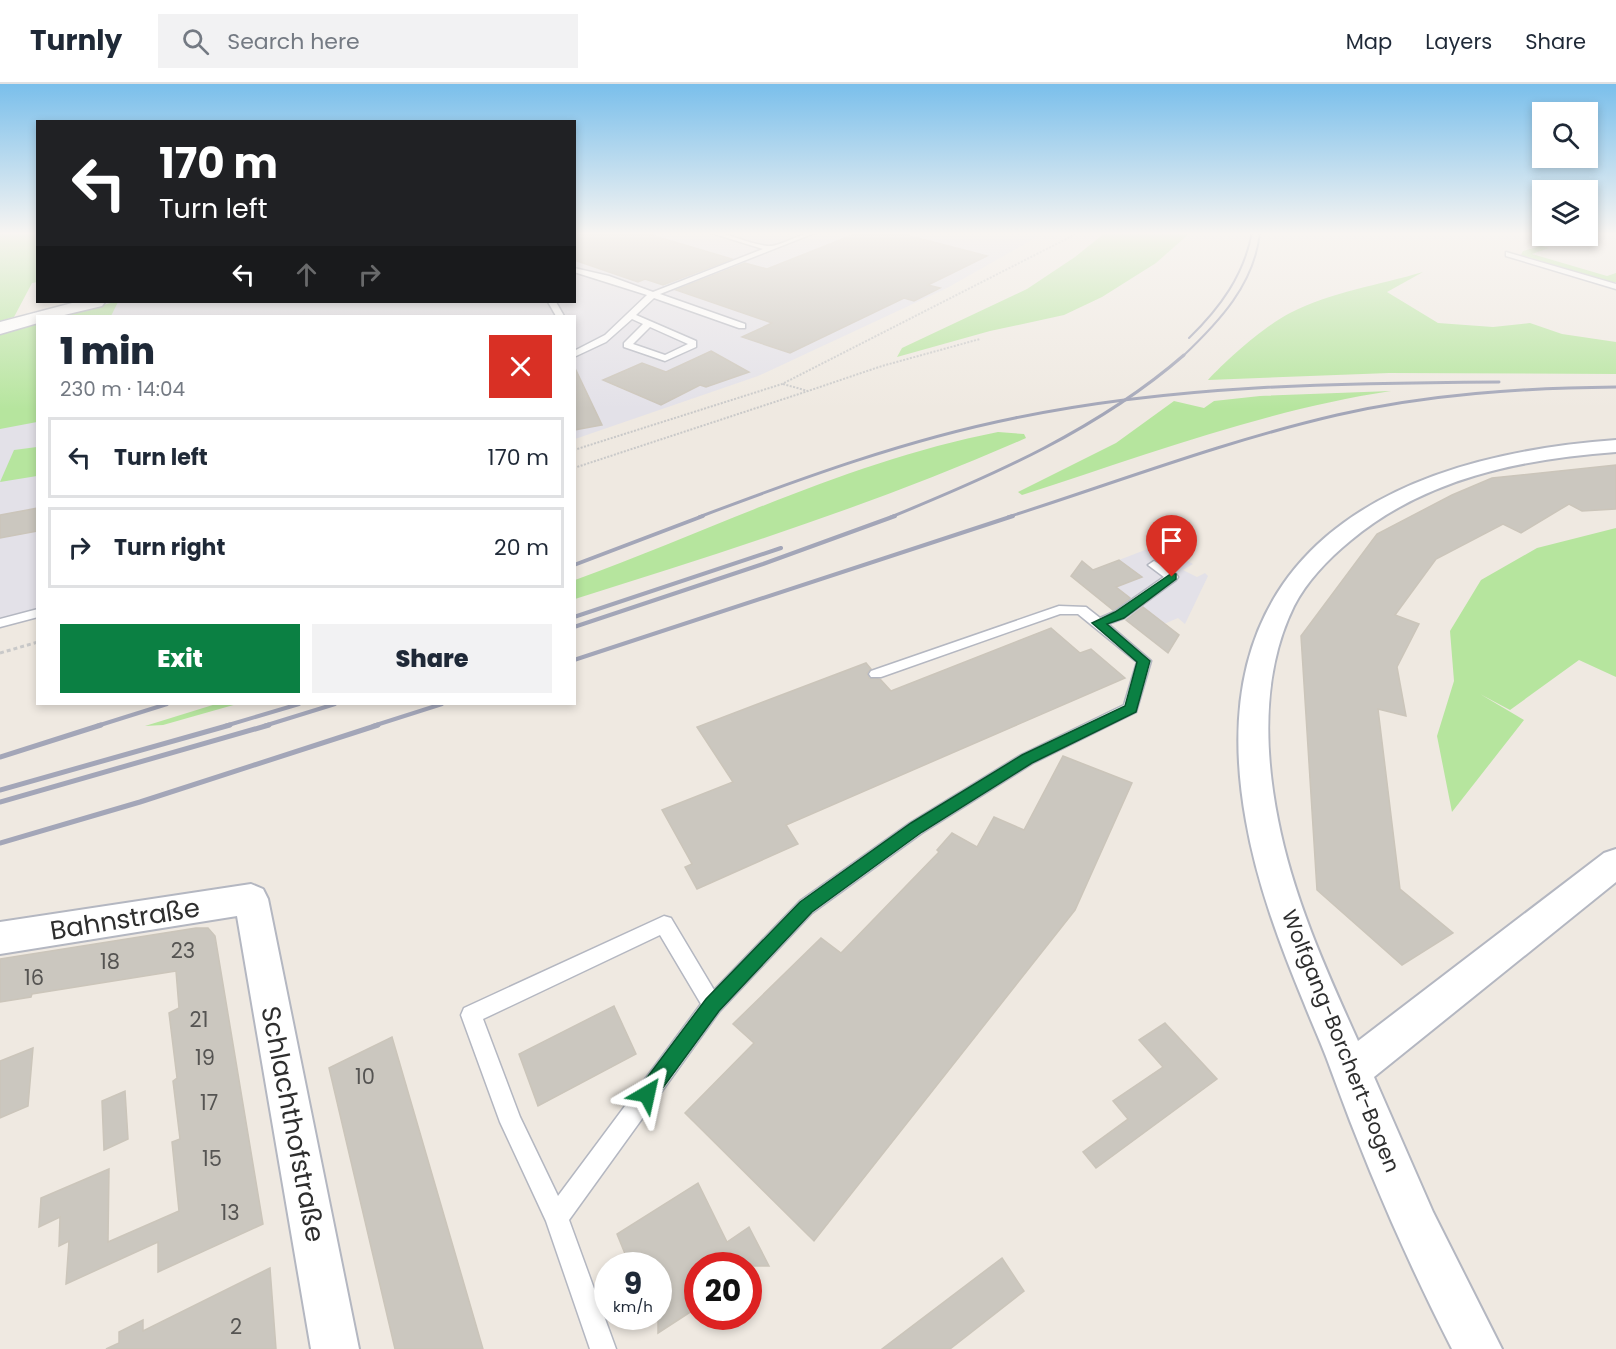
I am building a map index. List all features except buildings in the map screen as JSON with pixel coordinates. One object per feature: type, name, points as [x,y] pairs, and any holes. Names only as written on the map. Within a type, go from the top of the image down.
[{"type":"street","points":[[47,315],[92,303]]},
{"type":"street","points":[[0,328],[36,318]]},
{"type":"street","name":"Wolfgang-Borchert-Bogen","points":[[1478,1349],[1427,1249],[1310,976],[1274,869],[1258,793],[1255,695],[1271,629],[1294,585],[1334,540],[1404,494],[1440,479],[1515,459],[1616,447]]},
{"type":"street","points":[[1351,1071],[1616,863]]},
{"type":"street","name":"Bahnstraße","points":[[0,938],[251,899]]},
{"type":"street","name":"Schlachthofstraße","points":[[251,899],[335,1349]]},
{"type":"lane","points":[[644,291],[742,326]]},
{"type":"lane","points":[[576,350],[595,346],[613,333],[654,294],[662,291]]},
{"type":"lane","points":[[630,315],[649,323],[693,343],[693,345],[665,358],[627,345],[649,323]]},
{"type":"lane","points":[[1098,623],[1119,615],[1172,577],[1154,565]]},
{"type":"lane","points":[[556,1218],[712,1005],[806,907],[916,828],[1027,759],[1131,708],[1144,661],[1081,610],[1059,610],[876,674]]},
{"type":"lane","points":[[0,623],[36,614]]},
{"type":"lane","points":[[603,1349],[556,1218],[511,1122],[471,1015],[664,924],[712,1005]]},
{"type":"path","points":[[576,449],[782,384],[964,291]]},
{"type":"path","points":[[576,467],[882,366],[980,339]]},
{"type":"path","points":[[782,384],[808,391]]},
{"type":"path","points":[[0,653],[36,643]]},
{"type":"shaded area","points":[[576,291],[940,291],[758,376],[576,439],[576,315],[60,315],[107,303],[576,303]]},
{"type":"shaded area","points":[[36,322],[36,612],[0,621],[0,332]]},
{"type":"shaded area","points":[[1158,545],[1193,564],[1183,570],[1197,577],[1205,573],[1208,576],[1185,624],[1178,618],[1164,624],[1151,614],[1130,623],[1095,595],[1141,577],[1119,560]]},
{"type":"green space","points":[[0,291],[28,291],[14,317],[0,321]]},
{"type":"green space","points":[[1023,291],[1111,291],[1064,315],[990,331],[897,357],[902,348]]},
{"type":"green space","points":[[1349,291],[1389,291],[1387,292],[1438,323],[1493,327],[1530,323],[1562,334],[1616,342],[1616,374],[1389,373],[1208,380],[1225,362],[1270,326],[1290,313]]},
{"type":"green space","points":[[111,303],[118,303],[112,315],[64,315]]},
{"type":"green space","points":[[36,323],[36,422],[0,429],[0,333]]},
{"type":"green space","points":[[1391,391],[1344,399],[1251,422],[1022,495],[1018,492],[1116,443],[1174,401],[1204,408],[1214,401],[1260,396]]},
{"type":"green space","points":[[998,432],[1024,434],[1026,438],[859,505],[576,599],[576,580],[836,478],[943,445]]},
{"type":"green space","points":[[36,447],[36,476],[0,482],[14,450]]},
{"type":"green space","points":[[1616,528],[1616,677],[1579,660],[1510,710],[1480,694],[1524,720],[1452,812],[1437,736],[1454,681],[1450,631],[1481,580],[1537,548]]},
{"type":"green space","points":[[213,705],[233,705],[163,725],[145,726]]},
{"type":"railway","points":[[1189,338],[1211,315],[1228,291]]},
{"type":"railway","points":[[1184,355],[1222,316],[1239,291]]},
{"type":"railway","points":[[1125,400],[1184,355]]},
{"type":"railway","points":[[1125,400],[1195,392],[1317,385],[1499,382]]},
{"type":"railway","points":[[1008,517],[1212,449],[1337,415],[1441,397],[1546,389],[1616,387]]},
{"type":"railway","points":[[699,517],[816,474],[934,437],[1015,418],[1125,400]]},
{"type":"railway","points":[[891,517],[1007,467],[1081,428],[1125,400]]},
{"type":"railway","points":[[576,564],[703,516]]},
{"type":"railway","points":[[576,626],[763,564],[895,516]]},
{"type":"railway","points":[[576,659],[1013,516]]},
{"type":"railway","points":[[576,616],[781,548]]},
{"type":"railway","points":[[97,726],[164,705]]},
{"type":"railway","points":[[225,726],[296,705]]},
{"type":"railway","points":[[264,726],[332,705]]},
{"type":"railway","points":[[373,726],[439,705]]},
{"type":"railway","points":[[0,757],[101,725]]},
{"type":"railway","points":[[0,790],[230,725]]},
{"type":"railway","points":[[0,802],[269,725]]},
{"type":"railway","points":[[0,843],[140,802],[378,725]]},
{"type":"route","points":[[647,1094],[712,1005],[806,907],[916,828],[1027,759],[1131,708],[1144,661],[1098,623],[1119,615],[1172,577]]}]
